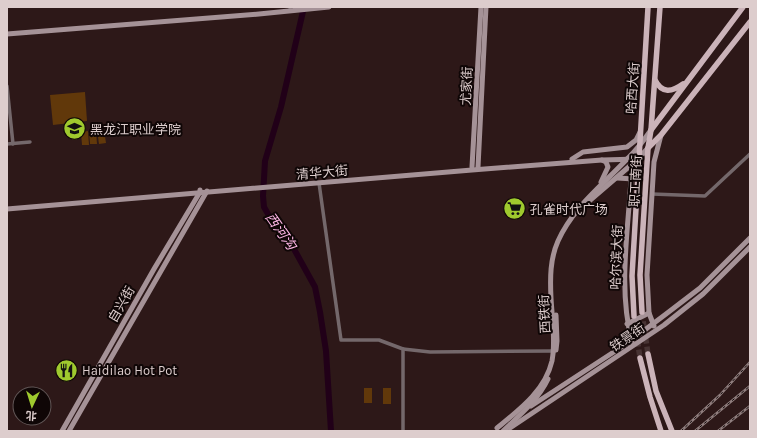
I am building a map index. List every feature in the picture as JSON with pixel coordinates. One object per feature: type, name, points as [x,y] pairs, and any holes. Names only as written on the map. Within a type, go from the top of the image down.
[{"type":"main road","points":[[7,34],[329,7]]},
{"type":"main road","name":"尤家街","points":[[475,167],[481,7]]},
{"type":"main road","name":"尤家街","points":[[475,167],[486,7]]},
{"type":"main road","name":"哈西大街","points":[[638,170],[648,7]]},
{"type":"main road","name":"哈西大街","points":[[648,148],[651,130],[660,7]]},
{"type":"main road","points":[[597,190],[639,146],[743,7]]},
{"type":"main road","points":[[597,190],[616,178],[638,159],[661,135],[750,22]]},
{"type":"main road","points":[[655,80],[662,88],[671,90],[675,90],[686,82]]},
{"type":"main road","points":[[572,159],[583,152],[628,147],[636,140],[640,131]]},
{"type":"main road","name":"职工南街","points":[[652,194],[654,162],[661,135]]},
{"type":"main road","name":"职工南街","points":[[642,312],[640,275],[648,148]]},
{"type":"main road","name":"清华大街","points":[[294,184],[630,157]]},
{"type":"main road","name":"清华大街","points":[[7,210],[207,190],[294,184],[572,159],[630,157],[638,159]]},
{"type":"main road","points":[[597,190],[608,167],[606,162],[602,160]]},
{"type":"main road","points":[[631,179],[638,170]]},
{"type":"main road","name":"职工南街","points":[[634,316],[632,276],[638,170]]},
{"type":"main road","points":[[616,178],[637,179]]},
{"type":"main road","name":"哈尔滨大街","points":[[631,179],[625,276],[627,324],[633,346]]},
{"type":"main road","name":"自兴街","points":[[69,431],[207,190]]},
{"type":"main road","name":"西铁街","points":[[496,430],[520,409],[537,391],[547,375],[552,361],[553,351],[550,278],[555,248],[571,219],[597,190]]},
{"type":"main road","name":"西铁街","points":[[504,431],[524,411],[544,387],[550,377],[557,341],[554,270],[560,246],[565,234],[575,218],[597,190]]},
{"type":"main road","name":"清华大街","points":[[7,206],[200,191]]},
{"type":"main road","name":"自兴街","points":[[62,431],[200,191]]},
{"type":"main road","points":[[652,194],[647,275],[649,313],[656,331]]},
{"type":"main road","name":"铁景街","points":[[524,411],[653,324],[700,288],[750,238]]},
{"type":"main road","name":"铁景街","points":[[504,431],[656,331],[703,294],[750,248]]},
{"type":"main road","points":[[627,324],[649,313]]},
{"type":"main road","points":[[648,354],[656,391],[672,431]]},
{"type":"main road","points":[[640,358],[650,397],[662,431]]},
{"type":"main road","points":[[496,430],[524,411]]},
{"type":"street","points":[[7,86],[13,144]]},
{"type":"street","points":[[7,144],[30,142]]},
{"type":"street","points":[[652,194],[704,196],[750,154]]},
{"type":"street","points":[[319,183],[341,340],[379,340],[403,349],[430,352],[553,351]]},
{"type":"street","points":[[403,349],[403,431]]},
{"type":"shaded area","points":[[85,92],[87,121],[53,125],[50,95]]},
{"type":"shaded area","points":[[97,130],[104,130],[106,143],[99,144]]},
{"type":"shaded area","points":[[88,131],[89,145],[82,145],[81,132]]},
{"type":"shaded area","points":[[89,131],[96,131],[97,144],[90,144]]},
{"type":"shaded area","points":[[364,388],[372,388],[372,403],[364,403]]},
{"type":"shaded area","points":[[383,388],[391,388],[391,404],[383,404]]},
{"type":"waterway","name":"西河沟","points":[[304,7],[281,107],[265,161],[263,196],[264,207],[272,221],[289,240],[315,287],[326,351],[331,431]]},
{"type":"tunnel","points":[[642,313],[648,354]]},
{"type":"tunnel","points":[[634,316],[640,358]]},
{"type":"railway","points":[[681,431],[720,395],[750,362]]},
{"type":"railway","points":[[695,431],[750,386]]},
{"type":"railway","points":[[718,431],[750,406]]},
{"type":"place","name":"黑龙江职业学院","points":[[74,129]]},
{"type":"place","name":"孔雀时代广场","points":[[515,209]]},
{"type":"place","name":"Haidilao Hot Pot","points":[[67,370]]}]
